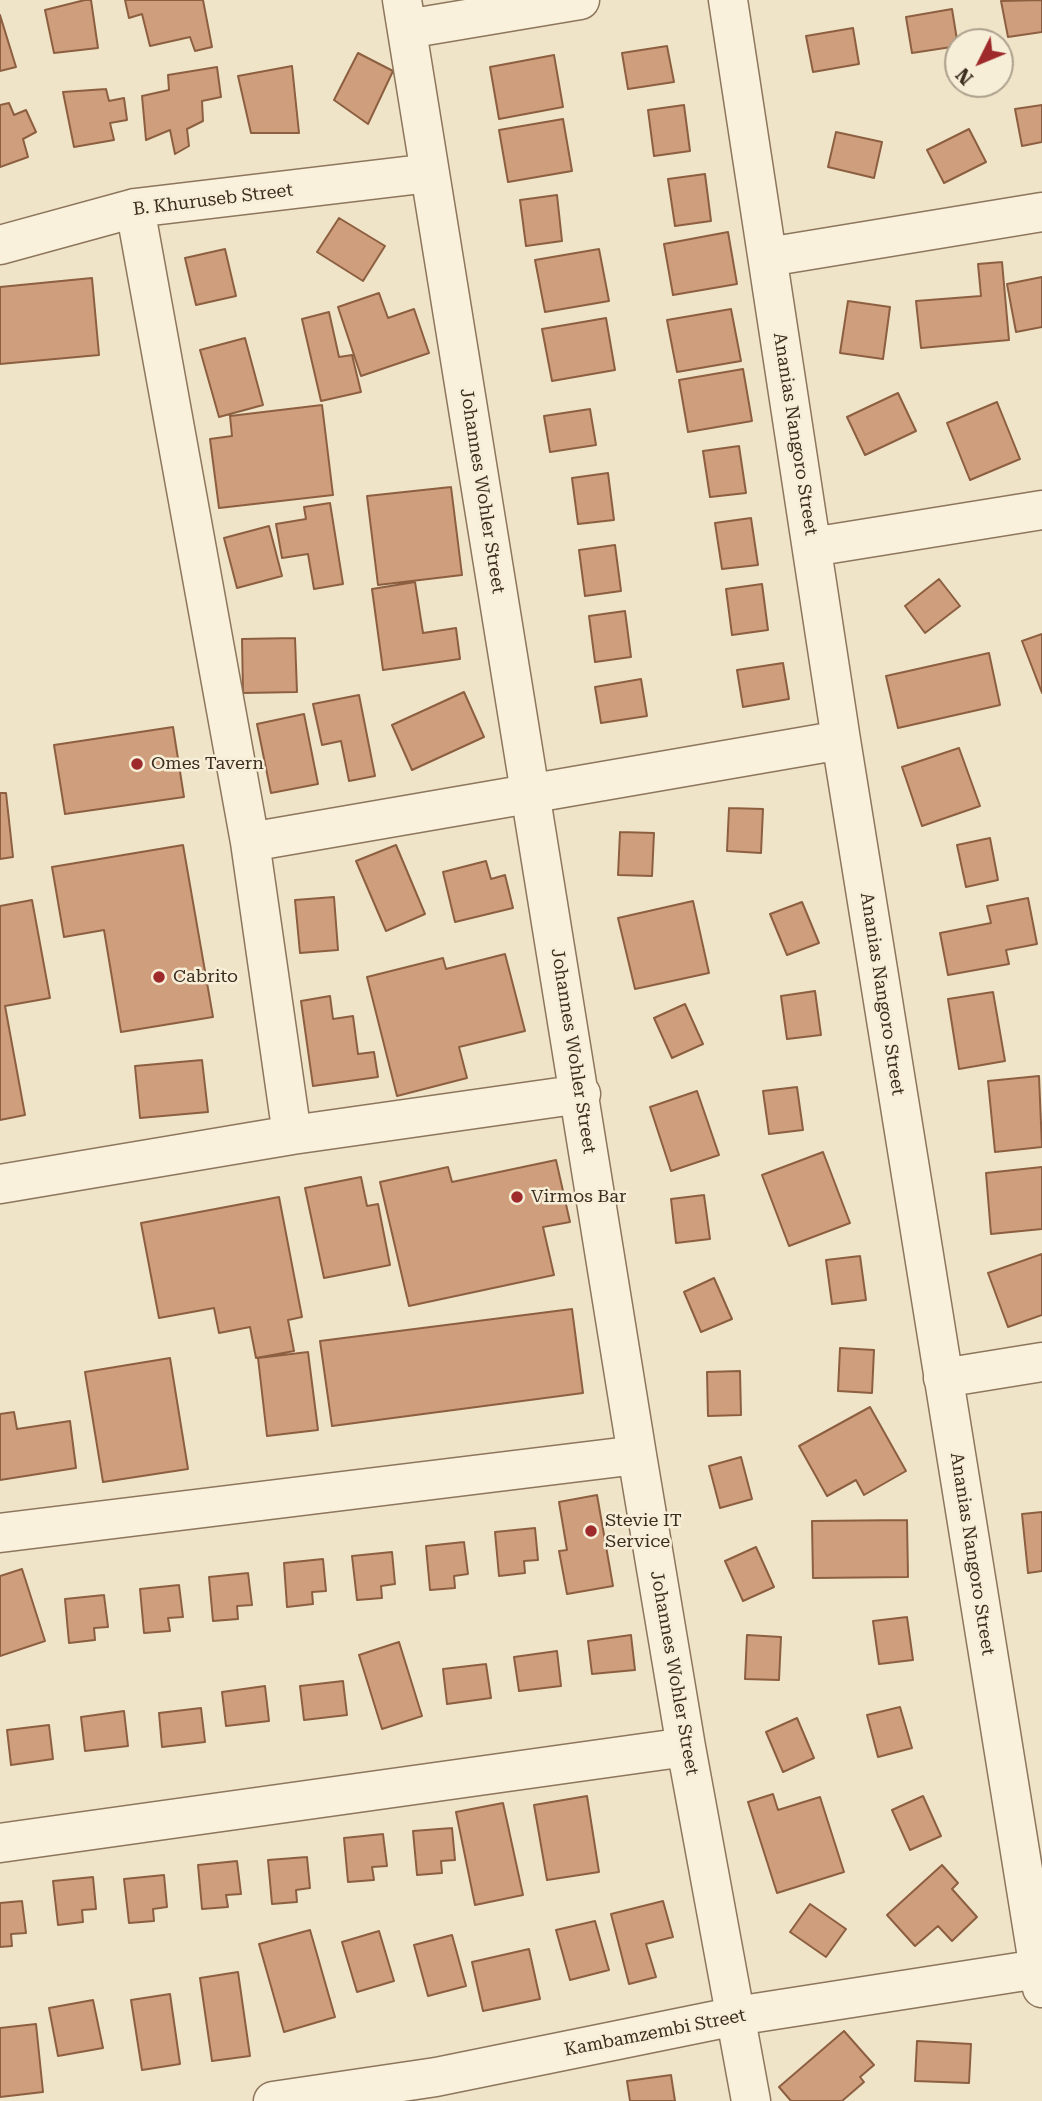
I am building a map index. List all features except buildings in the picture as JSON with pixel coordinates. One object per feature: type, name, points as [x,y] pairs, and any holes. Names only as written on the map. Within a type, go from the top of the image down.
[{"type":"street","points":[[404,14],[580,0]]},
{"type":"street","name":"Ananias Nangoro Street","points":[[728,0],[841,740],[1040,1979]]},
{"type":"street","name":"Johannes Wohler Street","points":[[404,14],[637,1455],[686,1747],[751,2101]]},
{"type":"street","name":"B. Khuruseb Street","points":[[0,245],[135,208],[430,173]]},
{"type":"street","points":[[135,208],[250,842],[292,1135]]},
{"type":"street","points":[[768,257],[1042,212]]},
{"type":"street","points":[[812,547],[1042,510]]},
{"type":"street","points":[[250,842],[841,740]]},
{"type":"street","points":[[0,1184],[292,1135],[580,1094]]},
{"type":"street","points":[[943,1378],[1042,1362]]},
{"type":"street","points":[[0,1533],[637,1455]]},
{"type":"street","points":[[0,1843],[686,1747]]},
{"type":"street","name":"Kambamzembi Street","points":[[273,2101],[437,2089],[736,2016],[1040,1979]]},
{"type":"place","name":"Omes Tavern","points":[[137,764]]},
{"type":"place","name":"Cabrito","points":[[159,977]]},
{"type":"place","name":"Virmos Bar","points":[[517,1197]]},
{"type":"place","name":"Stevie IT Service","points":[[591,1531]]}]
